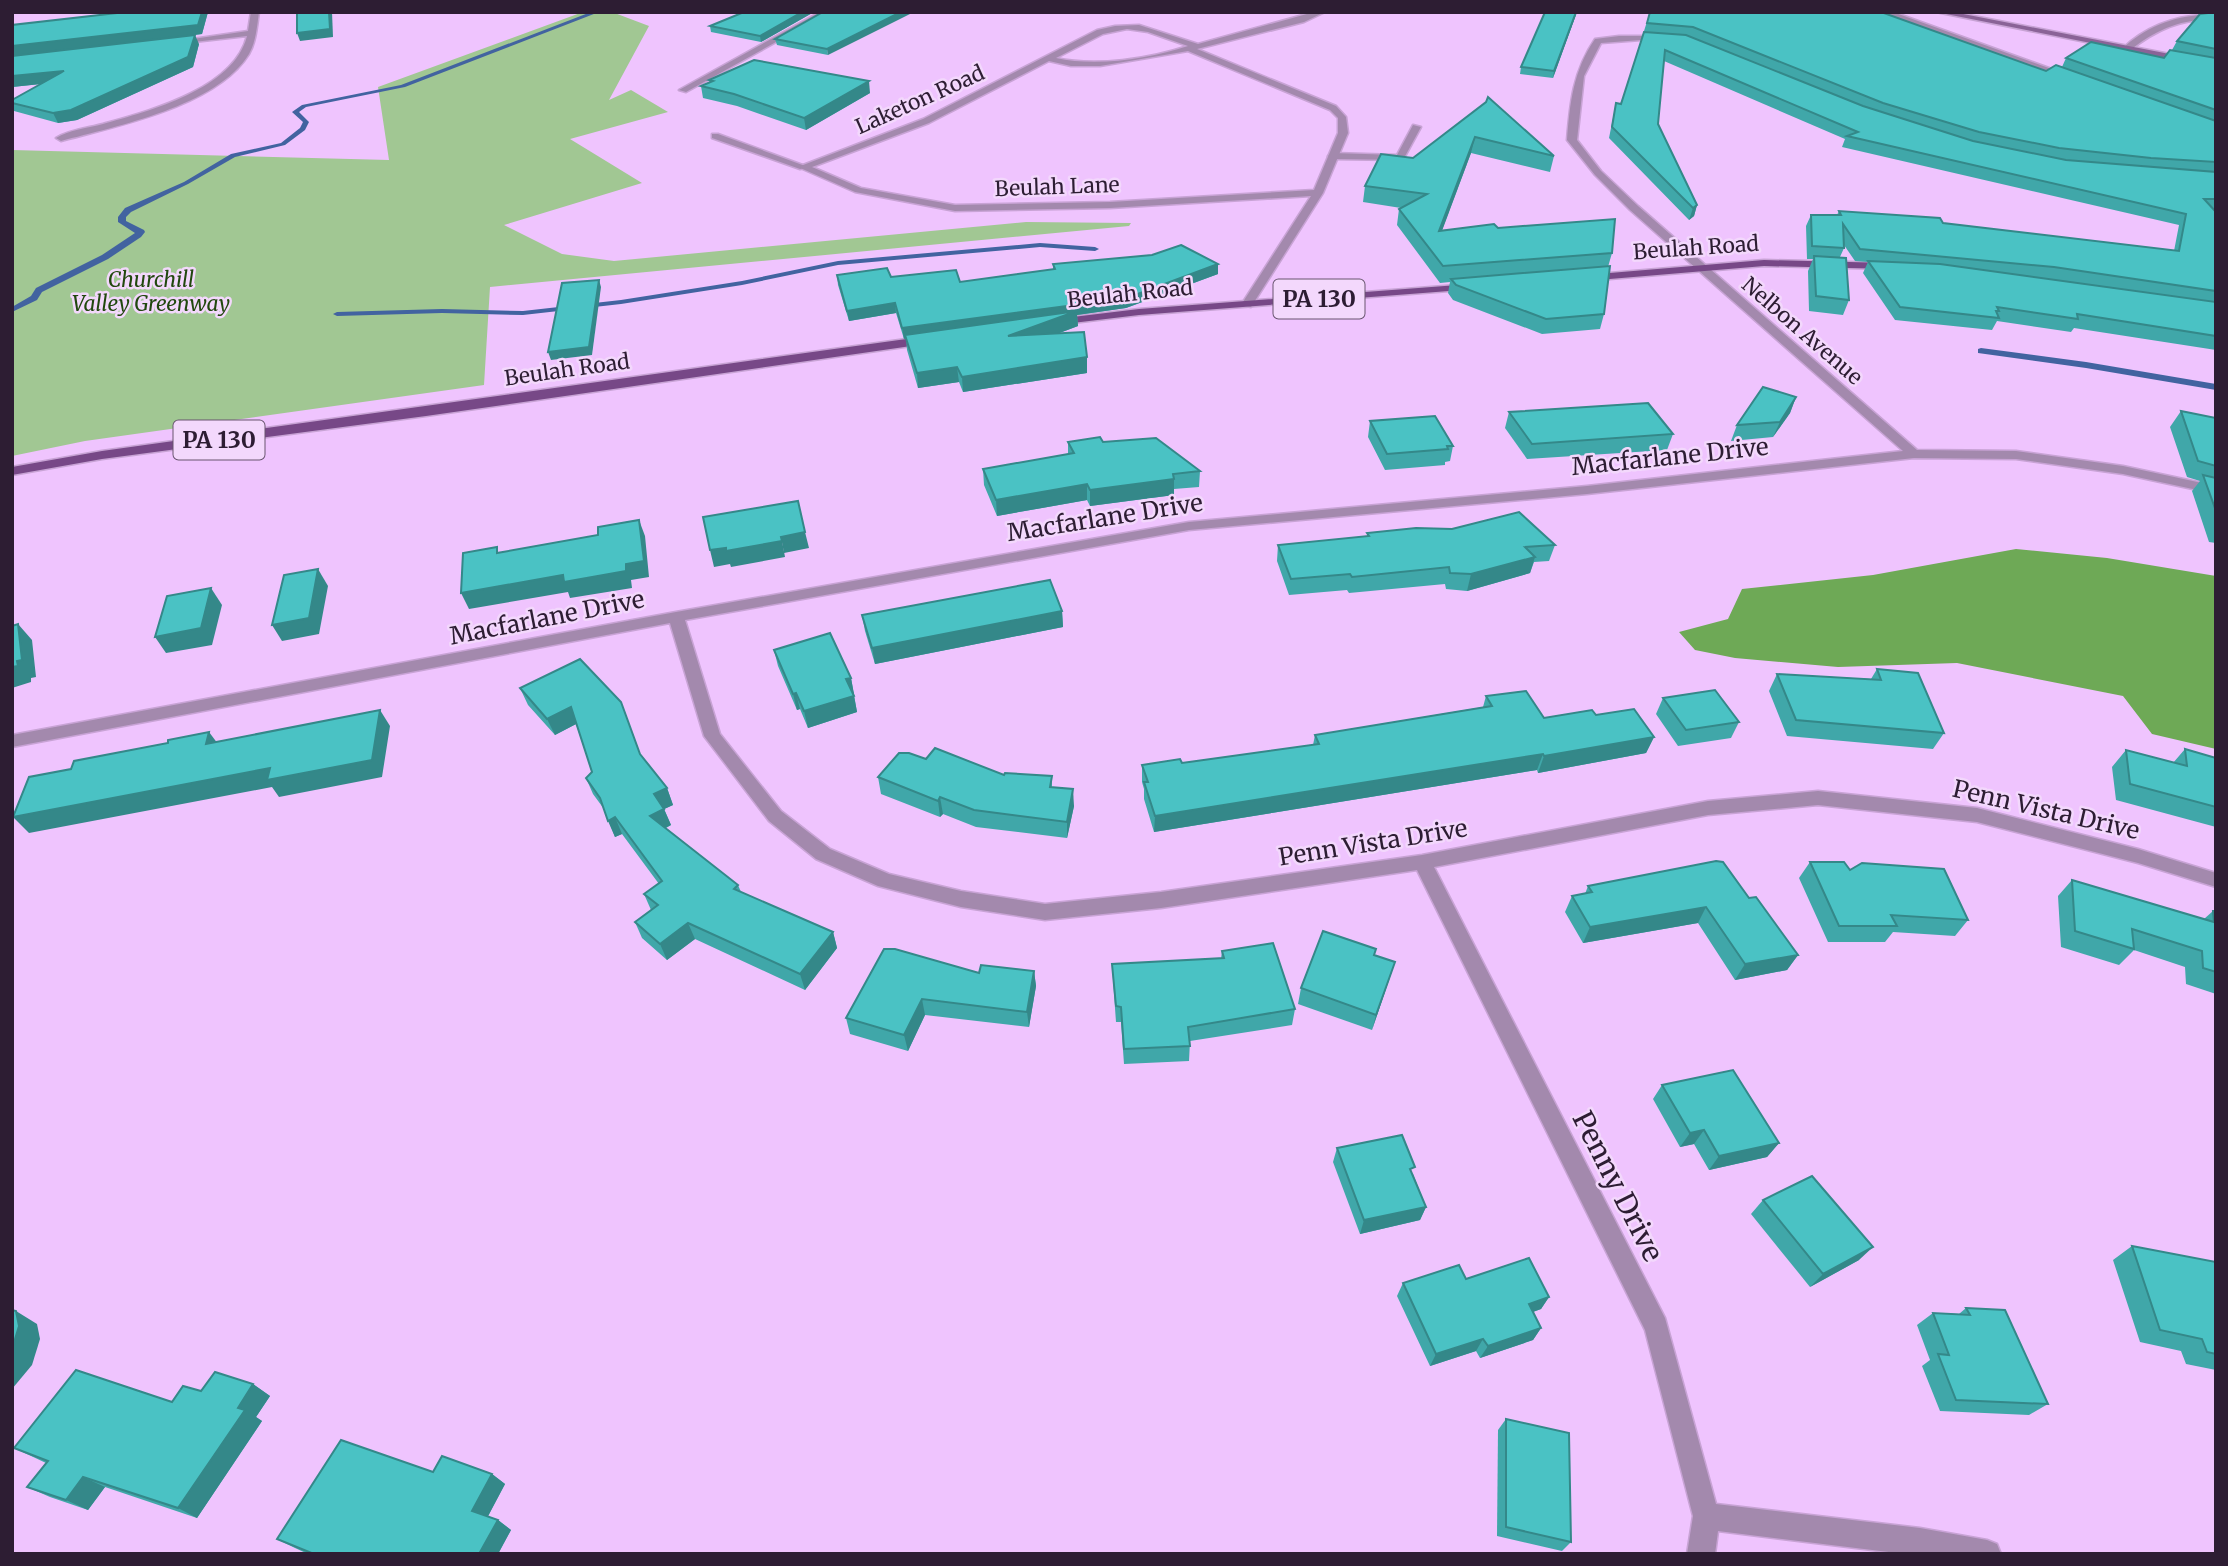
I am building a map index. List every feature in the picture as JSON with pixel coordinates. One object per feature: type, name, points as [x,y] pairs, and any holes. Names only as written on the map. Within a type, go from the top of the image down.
[{"type":"main road","name":"Beulah Road","points":[[1578,278],[1802,263],[1897,266]]},
{"type":"main road","name":"Beulah Road","points":[[1049,323],[1139,312],[1482,286]]},
{"type":"main road","name":"Beulah Road","points":[[12,471],[102,455],[412,414],[944,337]]},
{"type":"street","points":[[61,138],[172,105],[190,96],[225,73],[243,56],[249,46],[255,12]]},
{"type":"street","points":[[683,90],[826,12]]},
{"type":"street","points":[[1048,59],[1074,64],[1114,64],[1301,20],[1321,12]]},
{"type":"street","points":[[1885,12],[2076,79]]},
{"type":"street","points":[[1940,12],[2216,66]]},
{"type":"street","points":[[2126,49],[2145,33],[2172,19],[2216,18]]},
{"type":"street","name":"Laketon Road","points":[[803,167],[926,121],[1100,32],[1116,27],[1144,26],[1192,47]]},
{"type":"street","points":[[170,42],[250,33]]},
{"type":"street","name":"Nelbon Avenue","points":[[1674,40],[1651,37],[1598,41],[1586,57],[1575,87],[1572,140],[1598,173],[1700,268],[1913,454]]},
{"type":"street","points":[[1192,47],[1333,108],[1342,117],[1343,133],[1318,192],[1247,305]]},
{"type":"street","points":[[1333,156],[1400,158],[1416,127]]},
{"type":"street","name":"Beulah Lane","points":[[715,136],[858,190],[955,208],[1110,205],[1318,192]]},
{"type":"street","name":"Macfarlane Drive","points":[[12,741],[676,617],[1189,526],[1573,491],[1913,454],[2016,455],[2123,470],[2216,490]]},
{"type":"street","name":"Penn Vista Drive","points":[[676,617],[712,736],[775,816],[823,854],[885,881],[961,899],[1045,912],[1161,900],[1422,862],[1708,808],[1818,799],[1977,815],[2138,856],[2216,880]]},
{"type":"street","name":"Penny Drive","points":[[1422,862],[1656,1327],[1706,1516],[1701,1554]]},
{"type":"street","points":[[1706,1516],[1920,1542],[1986,1554]]},
{"type":"green space","name":"Churchill Valley Greenway","points":[[583,12],[612,12],[649,26],[609,100],[631,90],[668,112],[570,139],[642,183],[504,225],[562,254],[614,261],[1026,222],[1131,223],[1129,226],[490,287],[484,385],[85,441],[12,456],[12,150],[389,160],[378,87]]},
{"type":"green space","points":[[2016,549],[2107,558],[2216,576],[2216,749],[2152,734],[2123,696],[1957,663],[1838,667],[1735,658],[1695,650],[1679,632],[1728,619],[1742,589],[1873,575]]},
{"type":"building","points":[[126,12],[202,12],[198,25],[12,46],[12,25]]},
{"type":"building","points":[[297,12],[329,12],[330,29],[297,33]]},
{"type":"building","points":[[744,12],[802,12],[760,36],[710,26]]},
{"type":"building","points":[[823,12],[901,12],[827,49],[775,39]]},
{"type":"building","points":[[1545,12],[1576,12],[1554,71],[1521,67]]},
{"type":"building","points":[[1650,12],[1881,12],[2046,71],[2056,65],[2216,121],[2216,162],[2059,148],[1979,132],[1883,103],[1693,27],[1647,23]]},
{"type":"building","points":[[2216,12],[2216,49],[2177,41],[2200,14]]},
{"type":"building","points":[[1644,32],[1686,35],[1863,106],[1973,141],[2066,160],[2216,172],[2216,199],[2204,199],[2216,212],[2216,291],[2054,267],[1860,249],[1843,224],[1844,248],[1812,246],[1811,215],[1841,215],[1839,211],[1940,218],[1943,223],[2179,251],[2186,214],[1847,136],[1858,132],[1665,50],[1658,124],[1697,205],[1693,208],[1612,127],[1616,103],[1621,104]]},
{"type":"building","points":[[195,35],[188,57],[71,110],[53,113],[12,103],[12,100],[64,71],[12,76],[12,56]]},
{"type":"building","points":[[2091,42],[2164,58],[2170,50],[2216,58],[2216,110],[2066,58]]},
{"type":"building","points":[[754,60],[869,81],[804,118],[734,94],[701,86]]},
{"type":"building","points":[[1488,97],[1554,156],[1475,137],[1439,231],[1494,224],[1498,228],[1615,219],[1612,253],[1443,266],[1399,209],[1427,194],[1365,186],[1381,154],[1413,158],[1486,102]]},
{"type":"building","points":[[1181,245],[1218,264],[1127,298],[902,328],[895,303],[847,311],[837,275],[887,268],[891,277],[956,270],[960,282],[1055,269],[1053,264],[1152,255]]},
{"type":"building","points":[[1814,256],[1846,258],[1849,300],[1816,296]]},
{"type":"building","points":[[1868,261],[1940,264],[2216,302],[2216,336],[2077,314],[2078,319],[1997,307],[1999,318],[1900,307]]},
{"type":"building","points":[[1610,266],[1604,314],[1546,319],[1456,285],[1451,279]]},
{"type":"building","points":[[599,280],[589,347],[548,352],[562,283]]},
{"type":"building","points":[[1077,311],[1008,336],[1084,332],[1087,357],[962,377],[957,367],[917,373],[905,335]]},
{"type":"building","points":[[1763,387],[1796,397],[1780,422],[1737,425]]},
{"type":"building","points":[[1648,403],[1673,434],[1532,444],[1509,412]]},
{"type":"building","points":[[2181,411],[2216,418],[2216,466],[2198,461]]},
{"type":"building","points":[[1435,416],[1453,446],[1447,446],[1448,449],[1387,454],[1370,421]]},
{"type":"building","points":[[1100,437],[1103,442],[1156,438],[1200,471],[1173,474],[1174,479],[1090,490],[1087,484],[996,500],[983,469],[1074,453],[1068,442]]},
{"type":"building","points":[[2203,475],[2216,478],[2216,511]]},
{"type":"building","points":[[798,501],[805,532],[781,537],[782,541],[726,551],[726,548],[710,550],[703,517]]},
{"type":"building","points":[[1519,512],[1555,545],[1525,547],[1535,557],[1471,574],[1450,573],[1449,567],[1352,577],[1350,574],[1291,579],[1278,545],[1369,536],[1367,533],[1416,528],[1452,529]]},
{"type":"building","points":[[639,520],[644,561],[626,564],[626,571],[564,582],[563,575],[461,593],[463,553],[497,547],[497,553],[598,535],[598,527]]},
{"type":"building","points":[[318,569],[309,618],[272,625],[284,575]]},
{"type":"building","points":[[1050,580],[1062,611],[872,648],[862,615]]},
{"type":"building","points":[[211,588],[201,628],[155,637],[167,596]]},
{"type":"building","points":[[18,624],[22,660],[17,661],[18,666],[12,667],[12,626]]},
{"type":"building","points":[[830,633],[851,678],[846,679],[854,696],[804,711],[796,693],[793,694],[774,650]]},
{"type":"building","points":[[580,659],[621,702],[640,754],[667,788],[654,794],[664,809],[650,816],[738,885],[734,889],[833,932],[800,974],[688,923],[660,944],[635,922],[658,905],[644,894],[662,881],[615,817],[608,821],[600,798],[586,778],[592,772],[571,707],[547,719],[520,688]]},
{"type":"building","points":[[1877,669],[1918,673],[1944,733],[1796,720],[1777,674],[1881,680]]},
{"type":"building","points":[[1715,690],[1739,722],[1686,730],[1663,698]]},
{"type":"building","points":[[1526,691],[1544,718],[1592,710],[1596,715],[1634,709],[1654,737],[1155,816],[1144,782],[1148,782],[1142,765],[1180,759],[1182,763],[1319,744],[1315,735],[1492,706],[1486,696]]},
{"type":"building","points":[[380,710],[372,760],[267,780],[270,768],[13,817],[29,777],[71,769],[74,761],[168,743],[168,740],[209,732],[206,744]]},
{"type":"building","points":[[935,748],[1004,775],[1052,776],[1050,787],[1073,789],[1067,822],[974,810],[940,797],[938,801],[878,777],[899,753],[909,753],[926,759]]},
{"type":"building","points":[[2185,749],[2216,758],[2216,807],[2130,784],[2126,750],[2187,766]]},
{"type":"building","points":[[1716,861],[1723,862],[1749,898],[1756,897],[1798,955],[1745,964],[1706,907],[1590,927],[1572,896],[1592,892],[1588,886]]},
{"type":"building","points":[[1810,862],[1844,862],[1850,870],[1862,863],[1944,869],[1968,920],[1891,915],[1897,926],[1839,926]]},
{"type":"building","points":[[2072,880],[2214,922],[2213,911],[2216,911],[2216,972],[2203,968],[2202,951],[2132,929],[2134,949],[2075,931]]},
{"type":"building","points":[[1323,931],[1376,949],[1374,955],[1395,962],[1376,1015],[1301,988]]},
{"type":"building","points":[[1273,943],[1295,1009],[1188,1027],[1190,1046],[1124,1049],[1121,1007],[1116,1006],[1112,964],[1224,958],[1222,951]]},
{"type":"building","points":[[884,949],[895,949],[979,973],[981,965],[1034,971],[1027,1012],[922,999],[904,1035],[846,1018]]},
{"type":"building","points":[[1733,1070],[1779,1143],[1719,1156],[1704,1130],[1690,1133],[1662,1085]]},
{"type":"building","points":[[1402,1135],[1415,1167],[1410,1169],[1426,1207],[1364,1220],[1337,1148]]},
{"type":"building","points":[[1812,1176],[1873,1247],[1823,1274],[1763,1200]]},
{"type":"building","points":[[2132,1246],[2216,1262],[2216,1354],[2207,1352],[2202,1339],[2160,1330]]},
{"type":"building","points":[[1529,1258],[1549,1297],[1529,1304],[1541,1328],[1488,1346],[1483,1339],[1436,1354],[1403,1283],[1459,1265],[1466,1279]]},
{"type":"building","points":[[1966,1308],[2005,1310],[2048,1404],[1956,1400],[1938,1354],[1949,1355],[1933,1313],[1970,1315]]},
{"type":"building","points":[[12,1310],[16,1311],[19,1326],[12,1349]]},
{"type":"building","points":[[76,1370],[172,1402],[183,1386],[201,1391],[215,1372],[253,1384],[238,1408],[245,1410],[178,1508],[83,1477],[66,1500],[27,1487],[48,1461],[14,1448]]},
{"type":"building","points":[[1506,1419],[1569,1433],[1571,1542],[1506,1527]]},
{"type":"building","points":[[341,1440],[433,1472],[442,1456],[492,1474],[472,1511],[498,1520],[479,1554],[314,1554],[277,1539]]},
{"type":"waterway","points":[[12,310],[34,298],[39,290],[105,257],[138,235],[141,232],[122,222],[122,217],[128,210],[186,183],[233,155],[283,144],[303,129],[306,122],[295,112],[304,106],[403,86],[597,12]]},
{"type":"waterway","points":[[337,314],[442,311],[523,313],[621,302],[742,283],[838,263],[1040,245],[1095,249]]},
{"type":"waterway","points":[[1981,351],[2216,387]]}]
